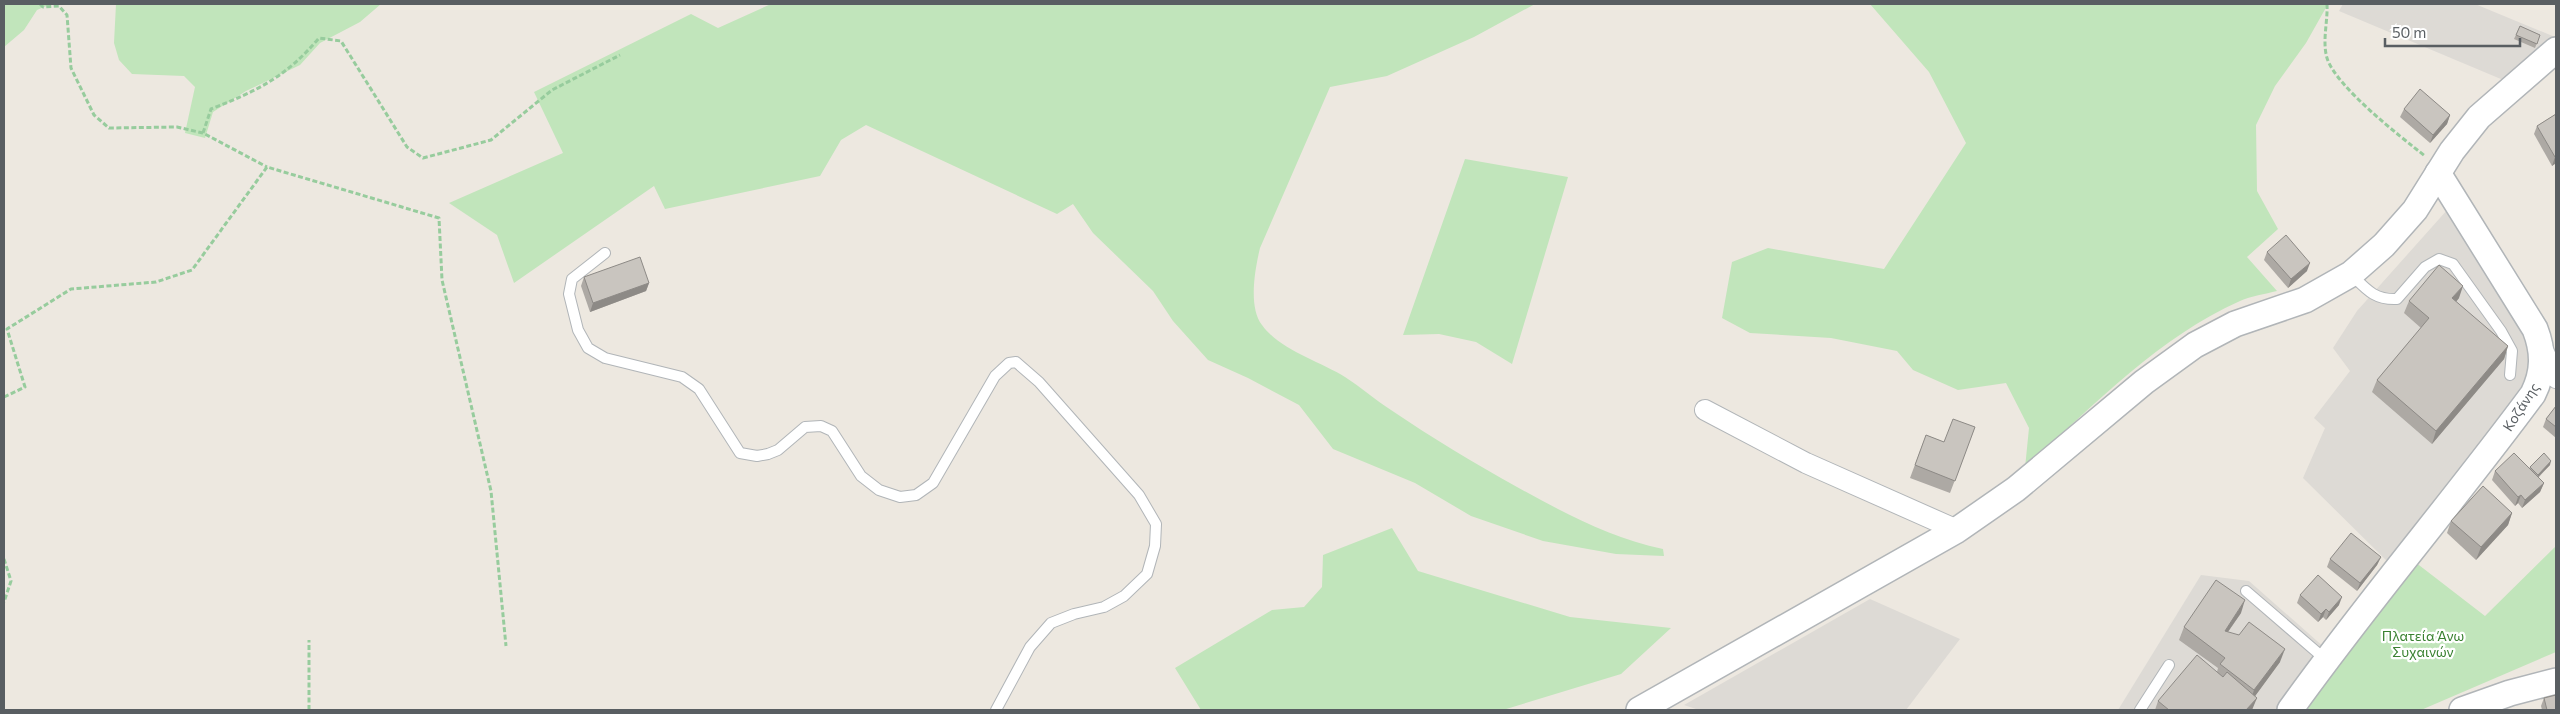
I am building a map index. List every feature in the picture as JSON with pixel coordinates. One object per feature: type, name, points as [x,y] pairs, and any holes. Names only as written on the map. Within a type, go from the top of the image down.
[{"type":"street","points":[[1639,710],[1957,530],[2022,484],[2144,382],[2195,345],[2235,324],[2305,300],[2351,274],[2395,234],[2415,210],[2438,173],[2479,117],[2556,50]]},
{"type":"street","name":"Κοζάνης","points":[[2290,710],[2326,660],[2467,482],[2533,394],[2541,370],[2541,346],[2532,322],[2438,173]]},
{"type":"street","points":[[2541,346],[2556,378]]},
{"type":"street","points":[[1704,410],[1806,463],[1957,530]]},
{"type":"street","points":[[2462,710],[2510,693],[2556,681]]},
{"type":"lane","points":[[605,253],[572,278],[569,294],[578,330],[588,348],[605,358],[682,377],[699,389],[740,453],[757,456],[768,454],[778,450],[805,427],[821,426],[832,431],[861,476],[879,490],[900,497],[916,495],[933,483],[995,376],[1009,363],[1016,362],[1039,382],[1139,495],[1156,524],[1155,546],[1147,574],[1124,596],[1104,607],[1074,614],[1051,623],[1030,647],[996,710]]},
{"type":"lane","points":[[2351,274],[2369,292],[2384,300],[2397,299],[2425,267],[2439,259],[2453,264],[2501,331],[2512,351],[2510,375]]},
{"type":"lane","points":[[2246,591],[2326,660]]},
{"type":"lane","points":[[2140,710],[2169,665]]},
{"type":"path","points":[[40,4],[43,7],[59,6],[67,15],[71,68],[94,115],[109,128],[176,127],[203,132],[268,167],[439,218],[442,280],[491,491],[506,646]]},
{"type":"path","points":[[2327,4],[2327,57],[2334,73],[2397,134],[2425,156],[2438,173]]},
{"type":"path","points":[[203,132],[211,109],[256,92],[300,60],[319,38],[341,41],[407,147],[423,158],[491,140],[552,90],[620,55]]},
{"type":"path","points":[[4,396],[25,387],[7,329],[71,290],[156,282],[192,270],[268,167]]},
{"type":"path","points":[[4,559],[11,581],[4,602]]},
{"type":"path","points":[[309,640],[309,710]]},
{"type":"shaded area","points":[[2343,4],[2475,4],[2555,37],[2508,82],[2339,11]]},
{"type":"shaded area","points":[[2448,209],[2534,349],[2529,378],[2388,562],[2303,478],[2325,428],[2314,418],[2350,371],[2333,348],[2357,311]]},
{"type":"shaded area","points":[[2201,575],[2249,581],[2325,648],[2278,710],[2118,710]]},
{"type":"shaded area","points":[[1870,599],[1960,639],[1906,710],[1699,710],[1684,705]]},
{"type":"green space","points":[[4,4],[51,4],[37,10],[24,30],[4,47]]},
{"type":"green space","points":[[116,4],[381,4],[360,22],[320,43],[300,65],[246,91],[213,112],[205,138],[185,133],[195,87],[184,76],[132,74],[119,60],[114,43]]},
{"type":"green space","points":[[771,4],[1535,4],[1474,37],[1387,76],[1330,87],[1260,248],[1254,288],[1255,308],[1262,325],[1279,341],[1345,377],[1385,406],[1453,450],[1570,515],[1625,538],[1663,549],[1664,556],[1616,554],[1543,541],[1471,516],[1415,483],[1333,449],[1299,405],[1248,378],[1208,360],[1173,321],[1153,291],[1093,233],[1073,204],[1057,214],[866,125],[841,140],[820,176],[665,209],[654,186],[514,283],[497,235],[449,203],[563,153],[534,92],[691,14],[718,28]]},
{"type":"green space","points":[[1870,4],[2328,4],[2306,43],[2275,86],[2256,125],[2257,191],[2278,229],[2247,257],[2277,291],[2240,301],[2210,316],[2181,334],[2126,376],[2025,468],[2029,428],[2006,383],[1958,390],[1913,370],[1897,351],[1831,338],[1750,333],[1722,318],[1732,262],[1768,248],[1884,269],[1966,143],[1929,72]]},
{"type":"green space","points":[[1465,159],[1568,177],[1512,364],[1476,342],[1439,334],[1403,335]]},
{"type":"green space","points":[[1392,528],[1418,571],[1570,617],[1671,628],[1621,674],[1503,710],[1201,710],[1175,668],[1272,610],[1304,607],[1322,587],[1323,555]]},
{"type":"green space","name":"Πλατεία Άνω Συχαινών","points":[[2556,546],[2556,652],[2421,710],[2303,710],[2415,562],[2485,616]]},
{"type":"building","points":[[2520,26],[2540,35],[2537,44],[2516,35]]},
{"type":"building","points":[[2420,89],[2450,115],[2433,135],[2404,109]]},
{"type":"building","points":[[2556,114],[2556,156],[2555,157],[2537,126]]},
{"type":"building","points":[[2286,235],[2310,263],[2291,279],[2267,252]]},
{"type":"building","points":[[640,257],[649,283],[593,303],[584,277]]},
{"type":"building","points":[[2439,265],[2463,286],[2452,298],[2508,346],[2436,431],[2377,380],[2429,318],[2409,301]]},
{"type":"building","points":[[2556,406],[2556,427],[2546,419]]},
{"type":"building","points":[[1953,419],[1975,427],[1955,481],[1915,465],[1926,435],[1944,442]]},
{"type":"building","points":[[2514,453],[2544,483],[2525,500],[2521,495],[2518,497],[2495,471]]},
{"type":"building","points":[[2544,453],[2551,461],[2538,475],[2530,467]]},
{"type":"building","points":[[2483,486],[2512,513],[2481,547],[2451,521]]},
{"type":"building","points":[[2351,533],[2381,557],[2360,583],[2330,559]]},
{"type":"building","points":[[2318,575],[2342,597],[2329,612],[2326,609],[2321,614],[2300,595]]},
{"type":"building","points":[[2216,580],[2245,600],[2225,631],[2239,635],[2249,622],[2285,649],[2254,690],[2220,664],[2225,658],[2184,627]]},
{"type":"building","points":[[2197,655],[2223,677],[2227,672],[2257,698],[2246,710],[2169,710],[2158,701]]},
{"type":"building","points":[[2556,695],[2556,710],[2547,710],[2544,698]]}]
